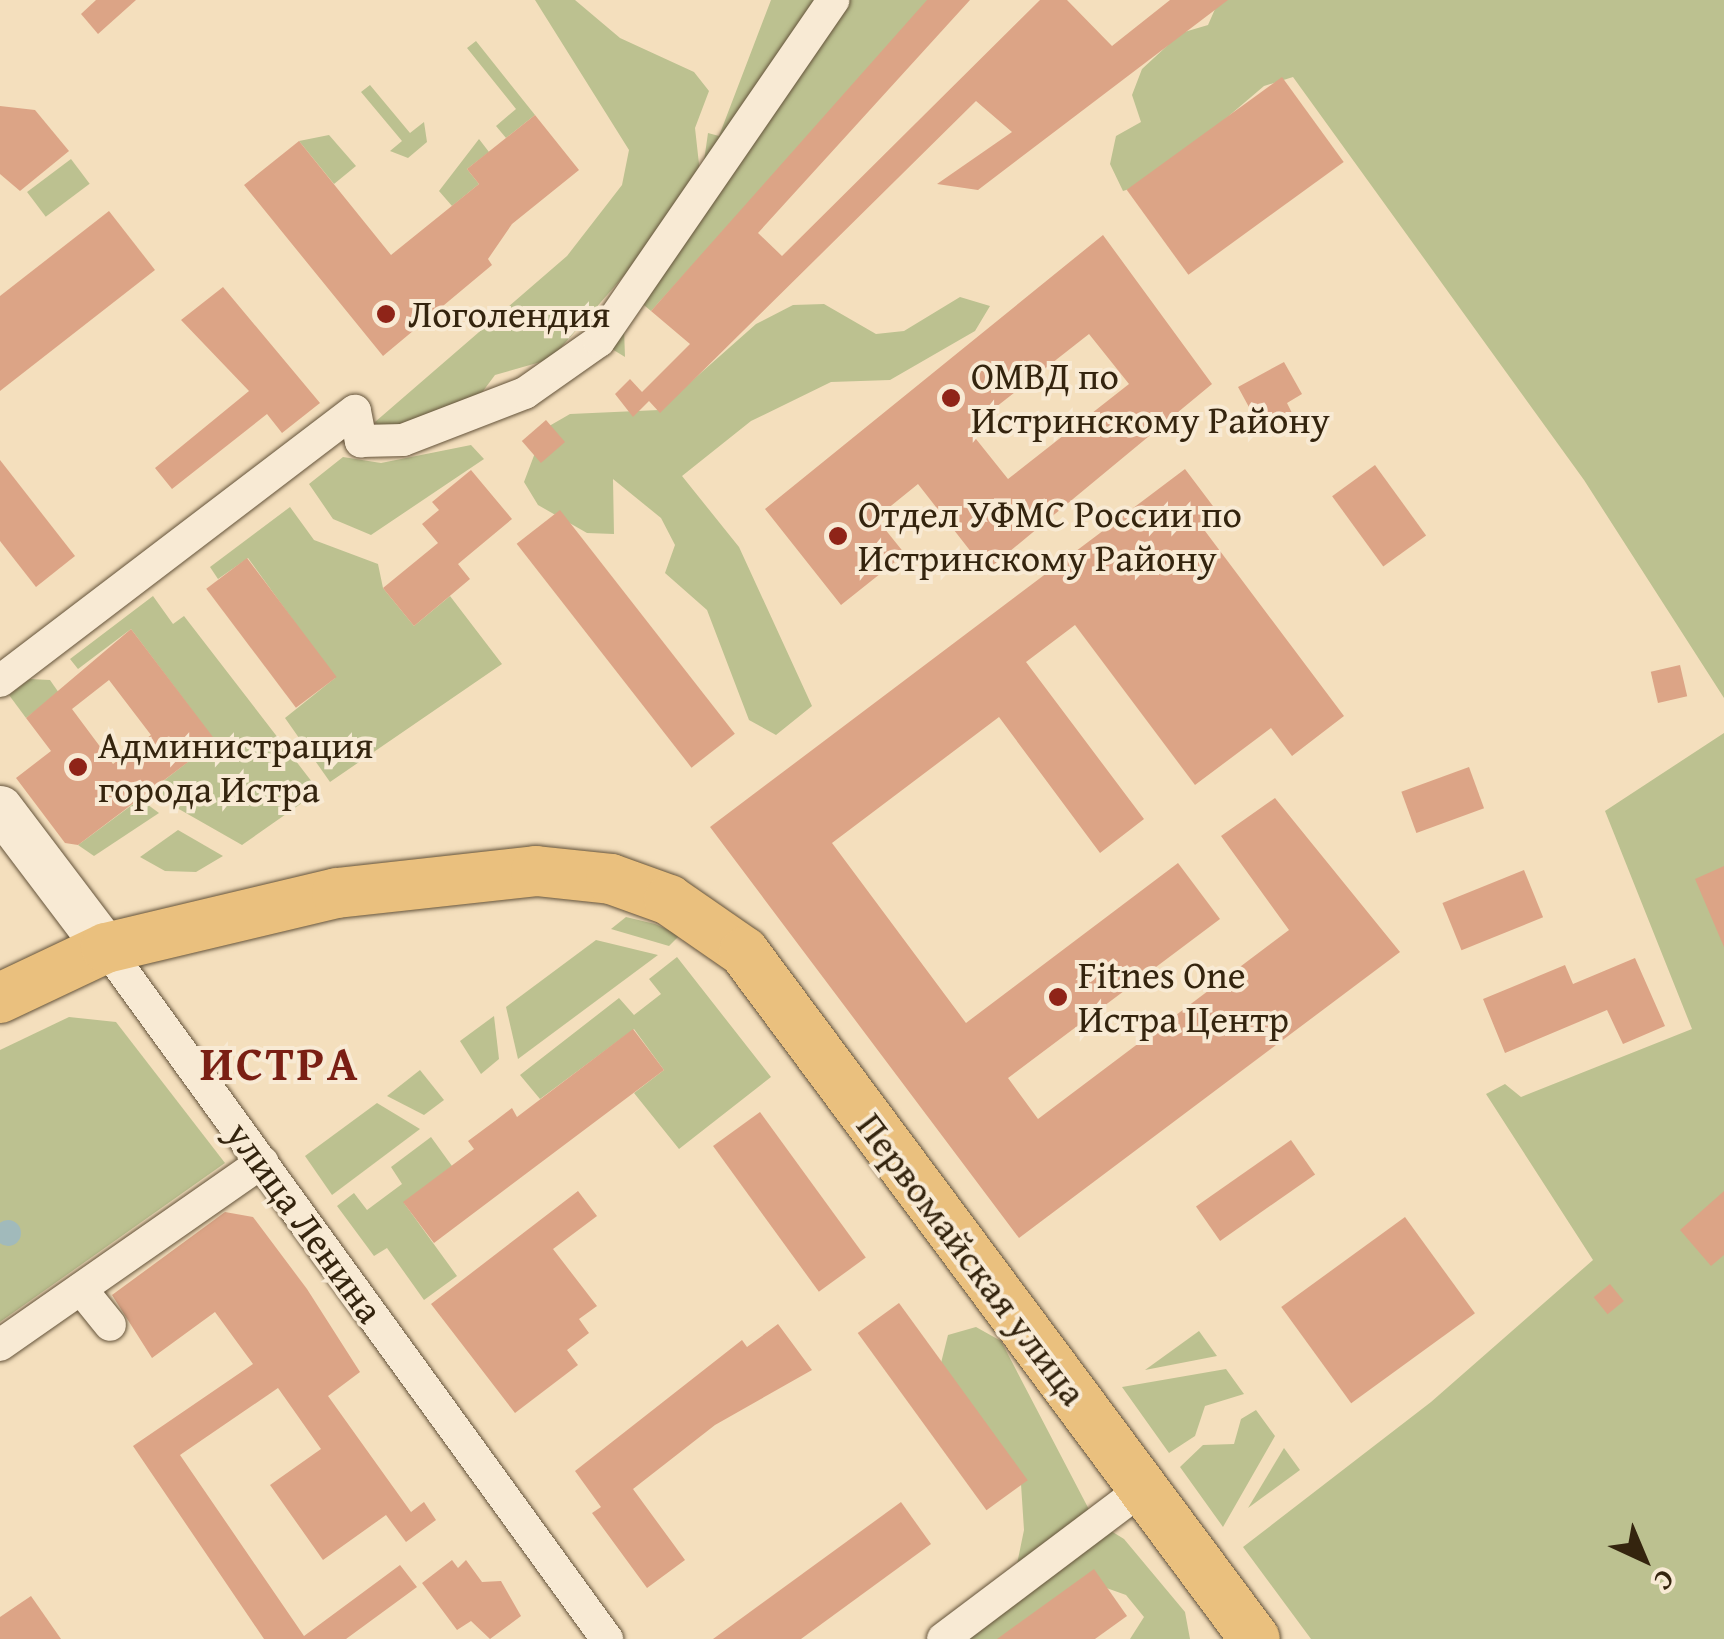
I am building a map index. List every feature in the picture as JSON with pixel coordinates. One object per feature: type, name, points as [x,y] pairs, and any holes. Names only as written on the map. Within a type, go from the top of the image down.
[{"type":"main road","name":"улица Ленина","points":[[0,808],[106,948]]},
{"type":"main road","name":"Первомайская улица","points":[[0,998],[106,948],[337,892],[536,871],[611,879],[668,900],[744,952],[1255,1639]]},
{"type":"street","points":[[0,681],[354,412],[361,441],[403,440],[526,393],[599,342],[833,0]]},
{"type":"street","name":"улица Ленина","points":[[106,948],[607,1639]]},
{"type":"street","points":[[0,1345],[262,1162]]},
{"type":"street","points":[[80,1288],[110,1325]]},
{"type":"street","points":[[943,1639],[1142,1489]]},
{"type":"green space","points":[[535,0],[575,0],[620,38],[694,72],[709,91],[695,128],[701,182],[708,133],[719,136],[771,0],[934,0],[651,311],[638,300],[624,329],[625,357],[599,341],[693,197],[551,359],[495,375],[460,422],[391,439],[375,422],[567,256],[622,185],[629,150]]},
{"type":"green space","points":[[1219,0],[1724,0],[1724,698],[1584,480],[1293,77],[1264,86],[1151,182],[1123,191],[1110,164],[1116,136],[1141,122],[1132,95],[1142,69],[1181,33],[1208,25]]},
{"type":"green space","points":[[476,41],[535,115],[506,138],[496,126],[516,109],[467,48]]},
{"type":"green space","points":[[370,85],[410,133],[424,122],[427,142],[408,158],[390,151],[402,141],[361,92]]},
{"type":"green space","points":[[329,135],[356,166],[334,184],[299,141]]},
{"type":"green space","points":[[479,139],[489,152],[467,169],[479,184],[452,206],[439,191]]},
{"type":"green space","points":[[71,159],[90,184],[46,217],[27,192]]},
{"type":"green space","points":[[960,297],[990,306],[975,331],[890,380],[831,382],[751,421],[682,476],[739,547],[812,706],[776,735],[749,720],[707,610],[665,573],[675,545],[661,518],[613,479],[614,534],[587,533],[538,505],[524,482],[544,429],[570,414],[659,410],[756,324],[793,305],[824,304],[876,334],[904,331]]},
{"type":"green space","points":[[471,445],[484,459],[371,535],[333,519],[309,484],[343,457],[381,463]]},
{"type":"green space","points":[[290,507],[314,540],[378,564],[383,588],[414,626],[450,596],[502,664],[330,782],[285,718],[335,678],[248,558],[218,579],[210,567]]},
{"type":"green space","points":[[153,596],[173,624],[184,616],[319,791],[242,845],[149,792],[215,741],[131,629],[78,669],[70,659]]},
{"type":"green space","points":[[30,679],[50,680],[59,693],[26,718],[9,695]]},
{"type":"green space","points":[[1724,733],[1724,1639],[1311,1639],[1243,1547],[1431,1402],[1593,1260],[1486,1094],[1505,1084],[1521,1097],[1692,1029],[1605,811]]},
{"type":"green space","points":[[140,799],[159,813],[94,856],[78,845]]},
{"type":"green space","points":[[178,830],[223,856],[196,872],[165,871],[140,857]]},
{"type":"green space","points":[[626,917],[680,935],[669,946],[611,929]]},
{"type":"green space","points":[[596,940],[658,955],[518,1059],[506,1007]]},
{"type":"green space","points":[[677,957],[771,1077],[679,1149],[634,1093],[664,1070],[634,1029],[540,1099],[520,1075],[619,998],[634,1015],[661,994],[649,979]]},
{"type":"green space","points":[[494,1016],[499,1059],[481,1074],[460,1041]]},
{"type":"green space","points":[[69,1017],[116,1022],[225,1163],[0,1322],[0,1050]]},
{"type":"green space","points":[[420,1070],[444,1100],[424,1115],[387,1096]]},
{"type":"green space","points":[[377,1103],[420,1129],[332,1195],[305,1156]]},
{"type":"green space","points":[[431,1137],[452,1166],[404,1203],[457,1276],[424,1300],[387,1248],[374,1256],[337,1206],[354,1193],[367,1210],[402,1184],[391,1167]]},
{"type":"green space","points":[[976,1327],[1001,1341],[1095,1521],[1124,1539],[1185,1612],[1190,1639],[1130,1639],[1144,1617],[1126,1595],[1087,1581],[1009,1639],[933,1639],[1017,1564],[1024,1530],[1021,1484],[941,1363],[948,1335]]},
{"type":"green space","points":[[1199,1331],[1217,1356],[1145,1370]]},
{"type":"green space","points":[[1226,1369],[1244,1394],[1205,1406],[1195,1436],[1169,1453],[1122,1387]]},
{"type":"green space","points":[[1256,1410],[1275,1436],[1223,1527],[1180,1467],[1203,1445],[1234,1444],[1241,1419]]},
{"type":"green space","points":[[1284,1448],[1300,1470],[1248,1508]]},
{"type":"water","points":[[8,1220],[17,1224],[21,1233],[17,1242],[8,1246],[-1,1242],[-5,1233],[-1,1224]]},
{"type":"building","points":[[96,0],[136,0],[98,34],[81,14]]},
{"type":"building","points":[[927,0],[970,0],[758,233],[782,256],[1040,0],[1067,0],[1112,46],[1170,0],[1228,0],[978,190],[937,184],[1012,132],[976,101],[660,413],[649,401],[633,417],[615,394],[630,379],[642,392],[690,344],[651,311]]},
{"type":"building","points":[[1282,77],[1344,162],[1188,275],[1127,190]]},
{"type":"building","points":[[0,106],[35,110],[69,151],[20,191],[0,174]]},
{"type":"building","points":[[535,115],[579,170],[512,224],[488,259],[492,265],[383,356],[244,185],[299,141],[391,255],[479,184],[467,169]]},
{"type":"building","points":[[109,211],[155,270],[0,391],[0,296]]},
{"type":"building","name":"ОМВД по Истринскому Району","points":[[1103,235],[1212,384],[986,571],[918,484],[876,518],[905,554],[841,605],[765,509]],"holes":[[[1089,334],[1129,384],[1008,479],[968,429]]]},
{"type":"building","points":[[223,287],[320,403],[282,433],[267,414],[172,489],[155,468],[249,391],[181,320]]},
{"type":"building","points":[[1284,362],[1302,394],[1287,403],[1292,413],[1272,424],[1267,414],[1256,420],[1238,387]]},
{"type":"building","points":[[546,420],[565,442],[541,463],[522,441]]},
{"type":"building","points":[[0,460],[75,556],[36,587],[0,541]]},
{"type":"building","points":[[1375,465],[1426,535],[1383,567],[1332,496]]},
{"type":"building","points":[[1185,469],[1219,514],[1202,527],[1344,716],[1292,756],[1271,728],[1195,785],[1075,625],[1026,662],[1144,819],[1100,853],[999,717],[832,843],[966,1023],[1178,863],[1220,919],[1008,1078],[1038,1119],[1289,930],[1221,836],[1275,798],[1400,952],[1019,1238],[710,827]]},
{"type":"building","points":[[471,470],[512,519],[458,564],[470,579],[414,626],[383,588],[438,543],[422,524],[439,510],[432,502]]},
{"type":"building","points":[[560,510],[735,734],[692,768],[517,544]]},
{"type":"building","points":[[247,558],[337,677],[296,708],[206,589]]},
{"type":"building","points":[[131,629],[216,741],[78,845],[65,843],[16,778],[51,751],[26,718]],"holes":[[[109,680],[151,735],[113,764],[72,709]]]},
{"type":"building","points":[[1680,665],[1687,696],[1658,703],[1651,672]]},
{"type":"building","points":[[1469,767],[1484,808],[1416,833],[1401,792]]},
{"type":"building","points":[[1724,866],[1724,947],[1695,879]]},
{"type":"building","points":[[1524,870],[1543,917],[1462,950],[1442,903]]},
{"type":"building","points":[[1635,958],[1665,1026],[1623,1044],[1607,1010],[1505,1053],[1483,999],[1565,965],[1573,984]]},
{"type":"building","points":[[633,1029],[664,1070],[434,1243],[403,1202],[474,1149],[468,1141],[512,1108],[517,1117]]},
{"type":"building","points":[[760,1112],[866,1258],[819,1292],[713,1146]]},
{"type":"building","points":[[1291,1140],[1315,1174],[1220,1241],[1196,1207]]},
{"type":"building","points":[[578,1191],[597,1216],[553,1249],[597,1306],[579,1319],[589,1333],[567,1350],[578,1365],[515,1413],[431,1304]]},
{"type":"building","points":[[1724,1191],[1724,1255],[1711,1266],[1680,1230]]},
{"type":"building","points":[[225,1212],[253,1217],[307,1289],[360,1372],[328,1396],[411,1512],[424,1502],[436,1520],[406,1542],[386,1515],[323,1560],[270,1485],[321,1449],[278,1388],[180,1455],[304,1636],[400,1565],[417,1587],[346,1639],[264,1639],[133,1446],[253,1364],[215,1312],[152,1358],[112,1295]]},
{"type":"building","points":[[1405,1217],[1475,1313],[1351,1403],[1281,1307]]},
{"type":"building","points":[[1610,1284],[1624,1301],[1608,1314],[1594,1297]]},
{"type":"building","points":[[899,1303],[1028,1480],[986,1510],[858,1333]]},
{"type":"building","points":[[778,1324],[812,1370],[715,1425],[633,1489],[685,1560],[647,1588],[592,1513],[601,1507],[575,1471],[742,1340],[747,1347]]},
{"type":"building","points":[[901,1502],[931,1544],[801,1639],[713,1639]]},
{"type":"building","points":[[452,1560],[458,1568],[466,1560],[482,1582],[501,1581],[521,1616],[490,1639],[471,1621],[457,1630],[422,1583]]},
{"type":"building","points":[[1094,1569],[1127,1616],[1095,1639],[997,1639]]},
{"type":"building","points":[[31,1596],[61,1639],[0,1639],[0,1617]]},
{"type":"place","name":"Логолендия","points":[[386,314]]},
{"type":"place","name":"ОМВД по Истринскому Району","points":[[951,398]]},
{"type":"place","name":"Отдел УФМС России по Истринскому Району","points":[[838,536]]},
{"type":"place","name":"Администрация города Истра","points":[[78,767]]},
{"type":"place","name":"Fitnes One Истра Центр","points":[[1058,997]]},
{"type":"district","name":"ИСТРА","points":[[280,1063]]}]
